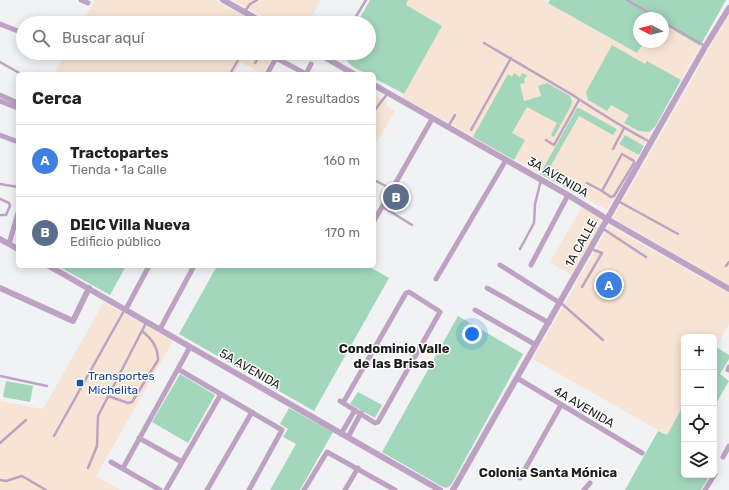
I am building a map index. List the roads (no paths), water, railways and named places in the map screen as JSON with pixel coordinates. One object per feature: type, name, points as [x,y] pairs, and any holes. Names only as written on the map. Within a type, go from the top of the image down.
[{"type":"street","points":[[81,0],[88,3]]},
{"type":"street","points":[[223,0],[251,16]]},
{"type":"street","name":"1A CALLE","points":[[453,490],[705,47],[729,8]]},
{"type":"street","points":[[0,24],[16,30]]},
{"type":"street","points":[[268,72],[275,60]]},
{"type":"street","points":[[285,60],[303,72]]},
{"type":"street","points":[[331,61],[350,72]]},
{"type":"street","points":[[307,72],[312,64]]},
{"type":"street","name":"3A AVENIDA","points":[[376,87],[568,195],[729,289]]},
{"type":"street","points":[[0,95],[16,102]]},
{"type":"street","points":[[0,101],[16,107]]},
{"type":"street","points":[[376,218],[432,119]]},
{"type":"street","points":[[0,136],[16,141]]},
{"type":"street","points":[[436,279],[506,160]]},
{"type":"street","points":[[531,265],[568,195]]},
{"type":"street","points":[[9,244],[16,220]]},
{"type":"street","points":[[0,239],[16,248]]},
{"type":"street","points":[[500,265],[560,303]]},
{"type":"street","name":"5A AVENIDA","points":[[53,268],[440,490]]},
{"type":"street","points":[[126,309],[148,268]]},
{"type":"street","points":[[160,329],[193,268]]},
{"type":"street","points":[[0,288],[72,321],[74,320],[89,288]]},
{"type":"street","points":[[487,288],[549,323]]},
{"type":"street","points":[[409,292],[439,310],[440,312],[378,422],[375,423],[355,410],[341,402],[406,293],[409,292]]},
{"type":"street","points":[[475,310],[536,345]]},
{"type":"street","points":[[123,468],[190,347]]},
{"type":"street","points":[[178,369],[282,430],[249,490]]},
{"type":"street","name":"4A AVENIDA","points":[[517,378],[642,453]]},
{"type":"street","points":[[166,490],[221,394]]},
{"type":"street","points":[[520,478],[561,405]]},
{"type":"street","points":[[342,434],[355,410]]},
{"type":"street","points":[[208,490],[252,412]]},
{"type":"street","points":[[348,437],[361,413]]},
{"type":"street","points":[[140,438],[182,462]]},
{"type":"street","points":[[723,457],[729,446]]},
{"type":"street","points":[[304,490],[326,452],[358,468],[387,488],[395,490]]},
{"type":"street","points":[[111,462],[160,490]]},
{"type":"street","points":[[345,490],[358,468]]},
{"type":"street","points":[[706,490],[713,478]]},
{"type":"street","points":[[584,490],[590,483]]},
{"type":"lane","points":[[245,12],[250,4],[257,0]]},
{"type":"lane","points":[[356,16],[366,0]]},
{"type":"lane","points":[[627,0],[647,12]]},
{"type":"lane","points":[[669,26],[705,47]]},
{"type":"lane","points":[[484,43],[571,94],[624,128],[651,142]]},
{"type":"lane","points":[[471,130],[511,58]]},
{"type":"lane","points":[[231,72],[238,60]]},
{"type":"lane","points":[[0,62],[18,72]]},
{"type":"lane","points":[[376,108],[388,93]]},
{"type":"lane","points":[[546,140],[554,145],[579,100]]},
{"type":"lane","points":[[448,128],[455,115]]},
{"type":"lane","points":[[613,149],[624,128]]},
{"type":"lane","points":[[587,183],[611,197],[614,196],[634,161],[622,154],[602,191]]},
{"type":"lane","points":[[520,249],[534,223],[541,180]]},
{"type":"lane","points":[[376,181],[392,190]]},
{"type":"lane","points":[[0,184],[16,187]]},
{"type":"lane","points":[[0,199],[9,203],[10,206],[6,215],[0,215]]},
{"type":"lane","points":[[618,200],[678,234]]},
{"type":"lane","points":[[382,207],[412,224]]},
{"type":"lane","points":[[602,228],[646,257]]},
{"type":"lane","points":[[582,287],[602,253],[591,249]]},
{"type":"lane","points":[[726,266],[729,262]]},
{"type":"lane","points":[[560,303],[603,340]]},
{"type":"lane","points":[[54,436],[126,309]]},
{"type":"lane","points":[[88,468],[97,446],[98,416],[147,321]]},
{"type":"lane","points":[[108,396],[132,402],[158,360],[158,354],[153,341],[142,331]]},
{"type":"lane","points":[[0,376],[47,386]]},
{"type":"lane","points":[[0,443],[26,420]]},
{"type":"lane","points":[[0,480],[6,481],[22,476],[46,490]]},
{"type":"place","name":"DEIC Villa Nueva","points":[[396,197]]},
{"type":"place","name":"Tractopartes","points":[[609,285]]},
{"type":"place","name":"Transportes Michelita","points":[[80,383]]},
{"type":"district","name":"Condominio Valle de las Brisas","points":[[394,356]]},
{"type":"district","name":"Colonia Santa Mónica","points":[[548,472]]}]
